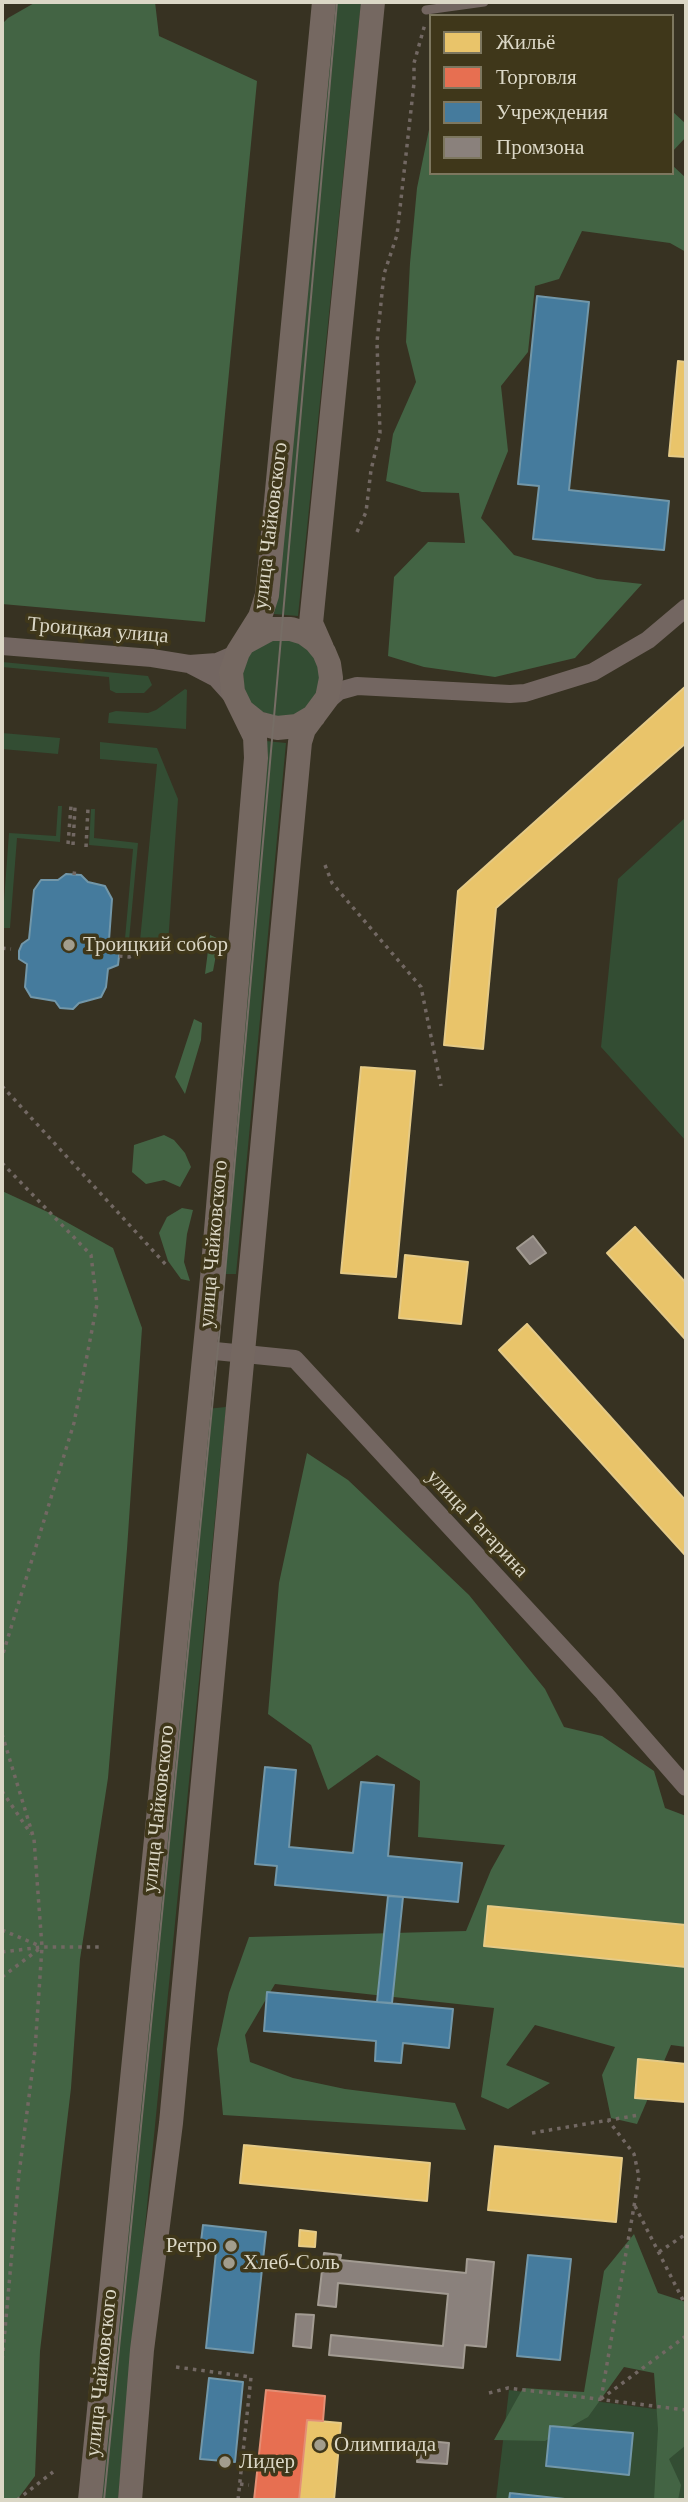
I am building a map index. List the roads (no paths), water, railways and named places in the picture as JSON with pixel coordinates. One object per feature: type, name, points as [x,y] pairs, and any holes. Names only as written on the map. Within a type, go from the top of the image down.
[{"type":"main road","name":"улица Чайковского","points":[[90,2500],[205,1350],[256,758],[255,737],[231,686],[231,672],[235,659],[263,611],[267,595],[324,2]]},
{"type":"main road","points":[[237,702],[252,719],[277,729],[297,726],[319,710],[330,691],[329,664],[317,644],[311,624],[373,2]]},
{"type":"main road","points":[[244,644],[264,631],[277,628],[291,629],[317,644]]},
{"type":"main road","name":"улица Чайковского","points":[[130,2500],[142,2350],[171,2123],[300,742],[304,729],[319,710]]},
{"type":"street","points":[[317,644],[343,672],[358,681],[374,685],[510,694],[593,672],[648,640],[686,608]]},
{"type":"street","points":[[189,664],[216,662],[231,656],[244,644]]},
{"type":"street","name":"Троицкая улица","points":[[2,646],[152,658],[189,664]]},
{"type":"street","points":[[189,664],[216,678],[237,702]]},
{"type":"street","points":[[319,710],[342,689],[374,685]]},
{"type":"street","name":"улица Гагарина","points":[[205,1350],[295,1359],[604,1693],[686,1787]]},
{"type":"lane","points":[[426,10],[484,2]]},
{"type":"tram line","points":[[104,2500],[222,1307],[337,2]]},
{"type":"place","name":"Троицкий собор","points":[[69,945]]},
{"type":"place","name":"Ретро","points":[[231,2246]]},
{"type":"place","name":"Хлеб-Соль","points":[[229,2263]]},
{"type":"place","name":"Олимпиада","points":[[320,2445]]},
{"type":"place","name":"Лидер","points":[[225,2462]]}]
